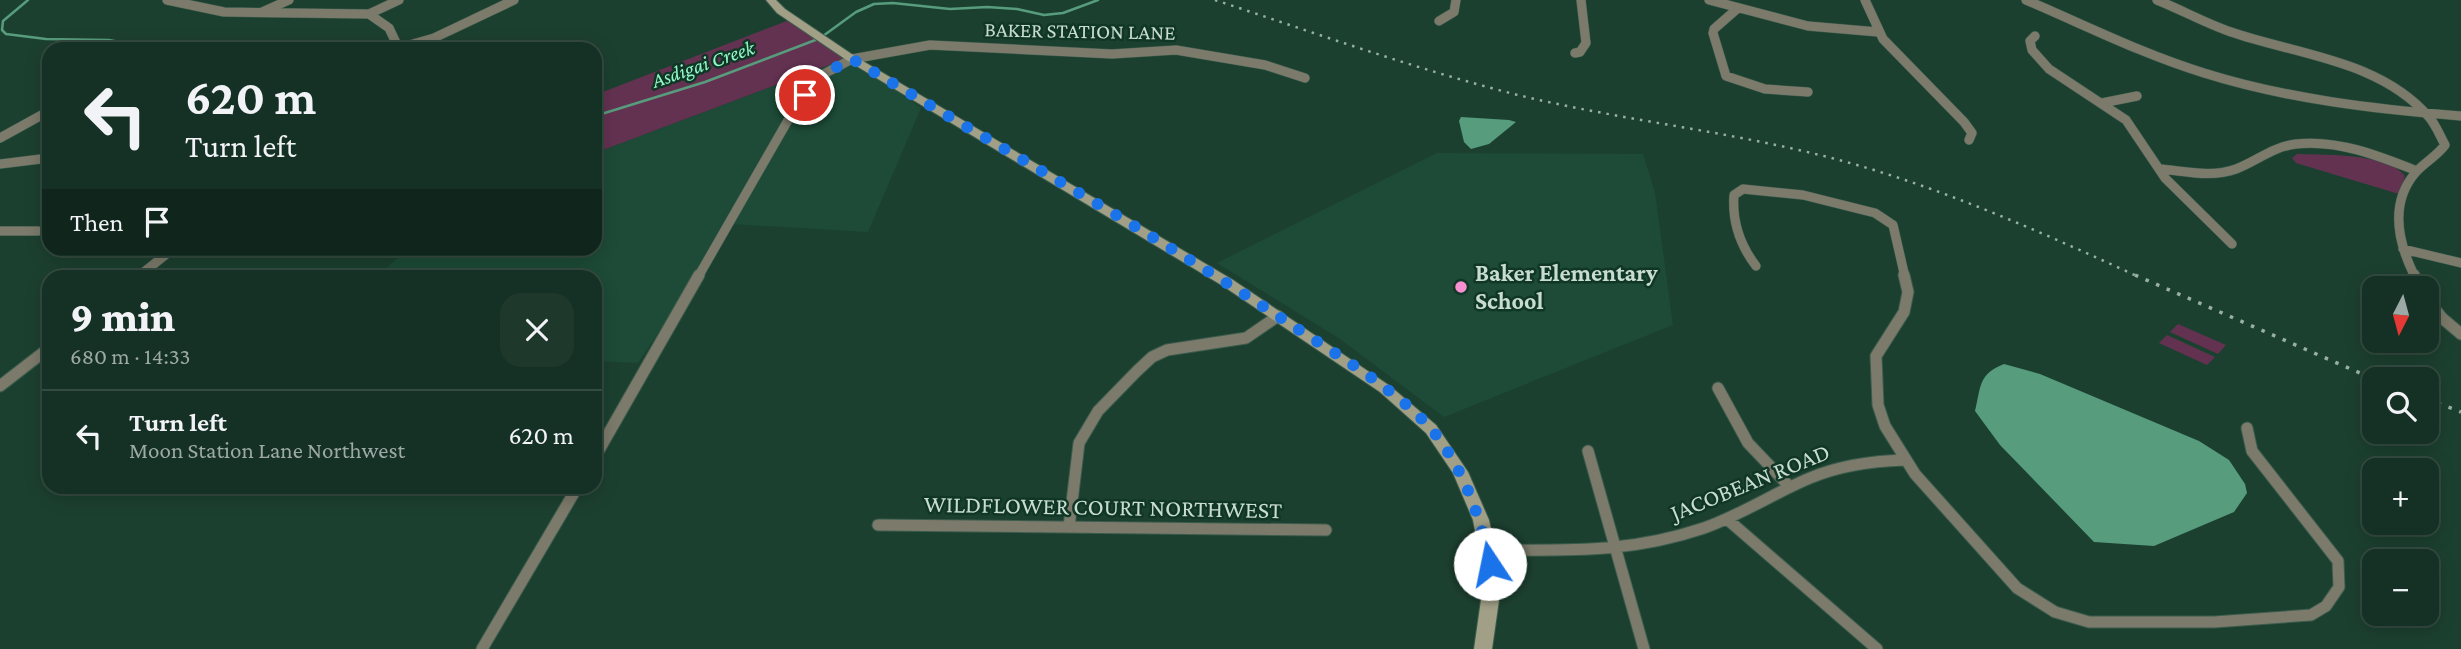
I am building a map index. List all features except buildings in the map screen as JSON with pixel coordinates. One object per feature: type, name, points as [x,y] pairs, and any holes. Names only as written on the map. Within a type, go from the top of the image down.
[{"type":"main road","points":[[771,0],[781,10],[852,59],[1207,270],[1278,316],[1385,389],[1431,429],[1460,472],[1481,520],[1493,579],[1483,649]]},
{"type":"street","points":[[167,0],[224,12],[257,14],[369,14],[399,0]]},
{"type":"street","points":[[257,14],[289,0]]},
{"type":"street","points":[[421,42],[514,0]]},
{"type":"street","points":[[1439,21],[1454,12],[1456,0]]},
{"type":"street","points":[[1575,53],[1580,52],[1586,43],[1581,0]]},
{"type":"street","points":[[1709,0],[1808,26],[1878,32]]},
{"type":"street","points":[[1865,0],[1878,32],[1964,122],[1972,133],[1969,140]]},
{"type":"street","points":[[2026,0],[2133,47],[2203,73],[2264,90],[2323,102],[2461,116]]},
{"type":"street","points":[[2157,0],[2227,30],[2358,69],[2398,90],[2423,113],[2441,133],[2445,145],[2439,154],[2417,171],[2400,204],[2396,222],[2403,249],[2415,276]]},
{"type":"street","points":[[1738,8],[1714,29],[1713,33],[1726,76],[1765,89],[1808,92]]},
{"type":"street","points":[[369,14],[389,28],[396,42]]},
{"type":"street","points":[[2035,36],[2029,41],[2032,50],[2049,69],[2126,120],[2174,187],[2232,244]]},
{"type":"street","name":"BAKER STATION LANE","points":[[602,445],[791,115],[820,76],[852,59],[930,45],[1112,54],[1176,50],[1265,65],[1305,78]]},
{"type":"street","points":[[2102,103],[2137,96]]},
{"type":"street","points":[[0,138],[42,115]]},
{"type":"street","points":[[2160,169],[2220,173],[2233,170],[2278,147],[2309,144],[2364,153],[2417,171]]},
{"type":"street","points":[[0,164],[42,159]]},
{"type":"street","points":[[1756,266],[1744,252],[1734,215],[1734,195],[1743,189],[1780,192],[1845,204],[1875,213],[1893,225],[1908,292],[1903,313],[1876,356],[1878,405],[1885,425],[1904,460],[2017,588],[2055,612],[2089,622],[2285,619],[2311,615],[2335,600],[2342,575],[2338,561],[2252,451],[2246,428]]},
{"type":"street","points":[[0,231],[37,231]]},
{"type":"street","points":[[2403,249],[2461,263]]},
{"type":"street","points":[[146,270],[164,256]]},
{"type":"street","points":[[2440,315],[2461,334]]},
{"type":"street","points":[[1069,527],[1079,443],[1098,411],[1137,370],[1152,358],[1167,351],[1246,338],[1278,316]]},
{"type":"street","points":[[0,386],[42,353]]},
{"type":"street","points":[[1718,388],[1748,443],[1788,486]]},
{"type":"street","points":[[1588,451],[1644,649]]},
{"type":"street","name":"JACOBEAN ROAD","points":[[1487,550],[1616,550],[1658,541],[1727,519],[1820,472],[1873,459],[1904,460]]},
{"type":"street","points":[[482,649],[573,494]]},
{"type":"street","points":[[1727,519],[1877,649]]},
{"type":"street","name":"WILDFLOWER COURT NORTHWEST","points":[[878,525],[1326,530]]},
{"type":"shaded area","points":[[792,19],[848,58],[602,150],[602,92]]},
{"type":"shaded area","points":[[849,58],[921,108],[868,232],[731,224],[638,363],[602,361],[602,270],[384,270],[399,256],[602,256],[602,150]]},
{"type":"shaded area","points":[[1461,117],[1516,122],[1489,144],[1471,149],[1464,142],[1459,121]]},
{"type":"shaded area","name":"Baker Elementary School","points":[[1437,153],[1643,154],[1655,192],[1673,325],[1444,417],[1340,339],[1217,263]]},
{"type":"shaded area","points":[[2297,154],[2370,159],[2397,168],[2405,176],[2399,194],[2296,163],[2292,158]]},
{"type":"shaded area","points":[[2178,324],[2226,345],[2218,354],[2170,332]]},
{"type":"shaded area","points":[[2167,335],[2215,357],[2207,365],[2159,343]]},
{"type":"shaded area","points":[[2004,364],[2040,374],[2199,441],[2229,460],[2245,484],[2247,493],[2234,512],[2154,546],[2094,542],[2000,445],[1975,411],[1985,377]]},
{"type":"waterway","name":"Asdigai Creek","points":[[28,0],[3,21],[2,30],[6,34],[46,39],[119,42]]},
{"type":"waterway","name":"Asdigai Creek","points":[[823,36],[856,12],[874,4],[893,3],[950,9],[987,7],[1017,9],[1044,15],[1063,13],[1098,0]]},
{"type":"waterway","name":"Asdigai Creek","points":[[602,114],[705,82],[818,39]]},
{"type":"railway","points":[[1215,0],[1403,62],[1518,95],[1768,143],[1847,162],[1974,205],[2139,277]]},
{"type":"railway","points":[[2135,275],[2362,374]]},
{"type":"railway","points":[[2439,404],[2461,412]]},
{"type":"place","name":"Baker Elementary School","points":[[1461,287]]},
{"type":"route","points":[[805,95],[820,76],[852,59],[1207,270],[1314,340],[1385,389],[1431,429],[1460,472],[1481,520],[1490,564]]}]
